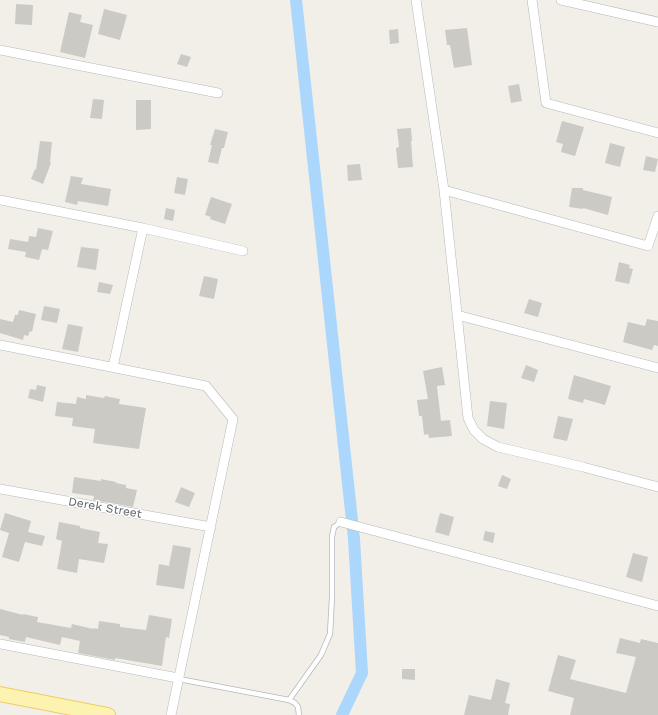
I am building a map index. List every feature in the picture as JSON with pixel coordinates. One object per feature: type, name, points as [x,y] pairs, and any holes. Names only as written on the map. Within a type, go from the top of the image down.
[{"type":"main road","points":[[0,694],[108,715]]},
{"type":"street","points":[[416,0],[444,190],[468,418],[474,430],[483,439],[498,447],[658,487]]},
{"type":"street","points":[[532,0],[546,103],[658,133]]},
{"type":"street","points":[[561,0],[658,22]]},
{"type":"street","points":[[0,50],[218,93]]},
{"type":"street","points":[[444,190],[648,246],[658,216]]},
{"type":"street","points":[[0,200],[143,228],[243,251]]},
{"type":"street","points":[[113,368],[143,228]]},
{"type":"street","points":[[457,315],[658,368]]},
{"type":"street","points":[[0,345],[206,386],[233,419],[171,715]]},
{"type":"street","name":"Derek Street","points":[[0,489],[211,527]]},
{"type":"street","points":[[341,522],[658,606]]},
{"type":"street","points":[[0,644],[178,678]]},
{"type":"lane","points":[[289,700],[321,654],[330,634],[332,596],[332,537],[334,527],[341,522]]},
{"type":"lane","points":[[178,678],[289,700],[295,703],[298,707],[299,715]]},
{"type":"building","points":[[16,4],[33,5],[32,25],[15,24]]},
{"type":"building","points":[[104,9],[127,15],[120,40],[98,34]]},
{"type":"building","points":[[69,12],[82,15],[80,22],[93,25],[85,58],[60,52]]},
{"type":"building","points":[[467,28],[472,65],[454,68],[450,45],[447,45],[445,30]]},
{"type":"building","points":[[398,29],[399,43],[390,44],[389,30]]},
{"type":"building","points":[[181,54],[191,57],[187,67],[177,64]]},
{"type":"building","points":[[519,84],[522,101],[511,103],[508,86]]},
{"type":"building","points":[[93,99],[104,100],[102,119],[90,118]]},
{"type":"building","points":[[136,100],[151,100],[151,129],[136,130]]},
{"type":"building","points":[[562,121],[584,127],[575,156],[561,152],[563,144],[556,142]]},
{"type":"building","points":[[411,128],[413,167],[398,168],[396,148],[399,147],[397,129]]},
{"type":"building","points":[[215,129],[228,132],[218,164],[208,162],[212,145],[210,145]]},
{"type":"building","points":[[40,141],[52,142],[51,163],[43,184],[31,179],[35,169],[36,170]]},
{"type":"building","points":[[610,143],[625,147],[620,167],[605,163]]},
{"type":"building","points":[[646,156],[658,159],[655,172],[643,170]]},
{"type":"building","points":[[360,164],[362,180],[348,181],[347,165]]},
{"type":"building","points":[[71,176],[83,178],[81,184],[111,189],[108,206],[78,201],[77,205],[65,202]]},
{"type":"building","points":[[177,177],[188,179],[185,195],[174,193]]},
{"type":"building","points":[[572,188],[583,188],[583,190],[612,197],[608,215],[583,208],[569,207]]},
{"type":"building","points":[[211,197],[232,204],[225,224],[210,219],[211,217],[205,215]]},
{"type":"building","points":[[166,208],[175,210],[173,221],[164,219]]},
{"type":"building","points":[[38,228],[53,231],[48,250],[42,249],[39,260],[25,257],[26,252],[8,249],[10,239],[28,242],[29,236],[36,237]]},
{"type":"building","points":[[81,247],[99,249],[96,270],[77,267]]},
{"type":"building","points":[[619,262],[630,265],[629,268],[633,269],[629,284],[615,281]]},
{"type":"building","points":[[204,276],[218,279],[214,299],[199,296]]},
{"type":"building","points":[[99,282],[113,285],[110,294],[97,292]]},
{"type":"building","points":[[529,299],[542,303],[538,317],[524,313]]},
{"type":"building","points":[[44,306],[60,309],[57,323],[41,320]]},
{"type":"building","points":[[19,310],[36,314],[32,332],[30,331],[28,336],[24,335],[23,340],[0,333],[0,319],[13,322],[15,315],[18,315]]},
{"type":"building","points":[[647,319],[658,321],[658,346],[654,345],[652,350],[623,342],[628,322],[645,326]]},
{"type":"building","points":[[68,324],[83,327],[78,352],[62,349]]},
{"type":"building","points":[[526,365],[538,370],[534,382],[521,378]]},
{"type":"building","points":[[442,367],[445,385],[437,386],[441,421],[450,420],[452,436],[429,438],[428,434],[424,435],[422,416],[419,416],[417,400],[428,399],[423,371]]},
{"type":"building","points":[[574,375],[611,386],[605,405],[584,399],[583,403],[568,399]]},
{"type":"building","points":[[37,385],[46,387],[43,402],[28,398],[30,389],[36,390]]},
{"type":"building","points":[[86,395],[104,398],[105,396],[120,399],[119,404],[146,408],[139,449],[93,443],[95,429],[72,426],[73,418],[55,416],[57,402],[76,404],[77,397],[86,399]]},
{"type":"building","points":[[490,401],[507,403],[504,429],[487,426]]},
{"type":"building","points":[[558,416],[573,419],[567,441],[553,438]]},
{"type":"building","points":[[502,475],[511,479],[507,489],[498,486]]},
{"type":"building","points":[[74,477],[101,481],[101,479],[116,482],[126,485],[126,488],[137,490],[133,507],[93,500],[94,496],[72,493]]},
{"type":"building","points":[[181,487],[195,493],[189,507],[175,502]]},
{"type":"building","points":[[5,513],[31,521],[28,532],[45,536],[42,546],[25,542],[19,562],[2,557],[9,533],[0,530]]},
{"type":"building","points":[[440,513],[454,517],[449,536],[435,532]]},
{"type":"building","points":[[59,522],[100,532],[98,543],[108,544],[104,563],[79,559],[77,573],[57,569],[62,541],[56,539]]},
{"type":"building","points":[[485,531],[495,533],[493,543],[483,540]]},
{"type":"building","points":[[173,545],[191,548],[184,589],[156,585],[159,564],[169,566]]},
{"type":"building","points":[[633,553],[648,557],[642,582],[626,577]]},
{"type":"building","points":[[0,609],[38,617],[37,622],[71,628],[72,624],[98,629],[99,621],[120,624],[120,627],[146,630],[149,615],[172,619],[169,638],[166,637],[162,666],[115,658],[115,660],[78,653],[80,641],[62,637],[60,645],[26,637],[25,642],[9,639],[9,637],[0,635]]},
{"type":"building","points":[[620,638],[640,643],[641,639],[658,643],[658,715],[570,715],[574,698],[548,691],[558,655],[576,660],[570,679],[626,693],[636,657],[616,653]]},
{"type":"building","points":[[402,669],[415,669],[415,680],[402,679]]},
{"type":"building","points":[[496,679],[510,683],[505,703],[510,704],[508,715],[464,715],[469,695],[491,700]]},
{"type":"waterway","points":[[296,0],[354,539],[362,673],[342,715]]}]
